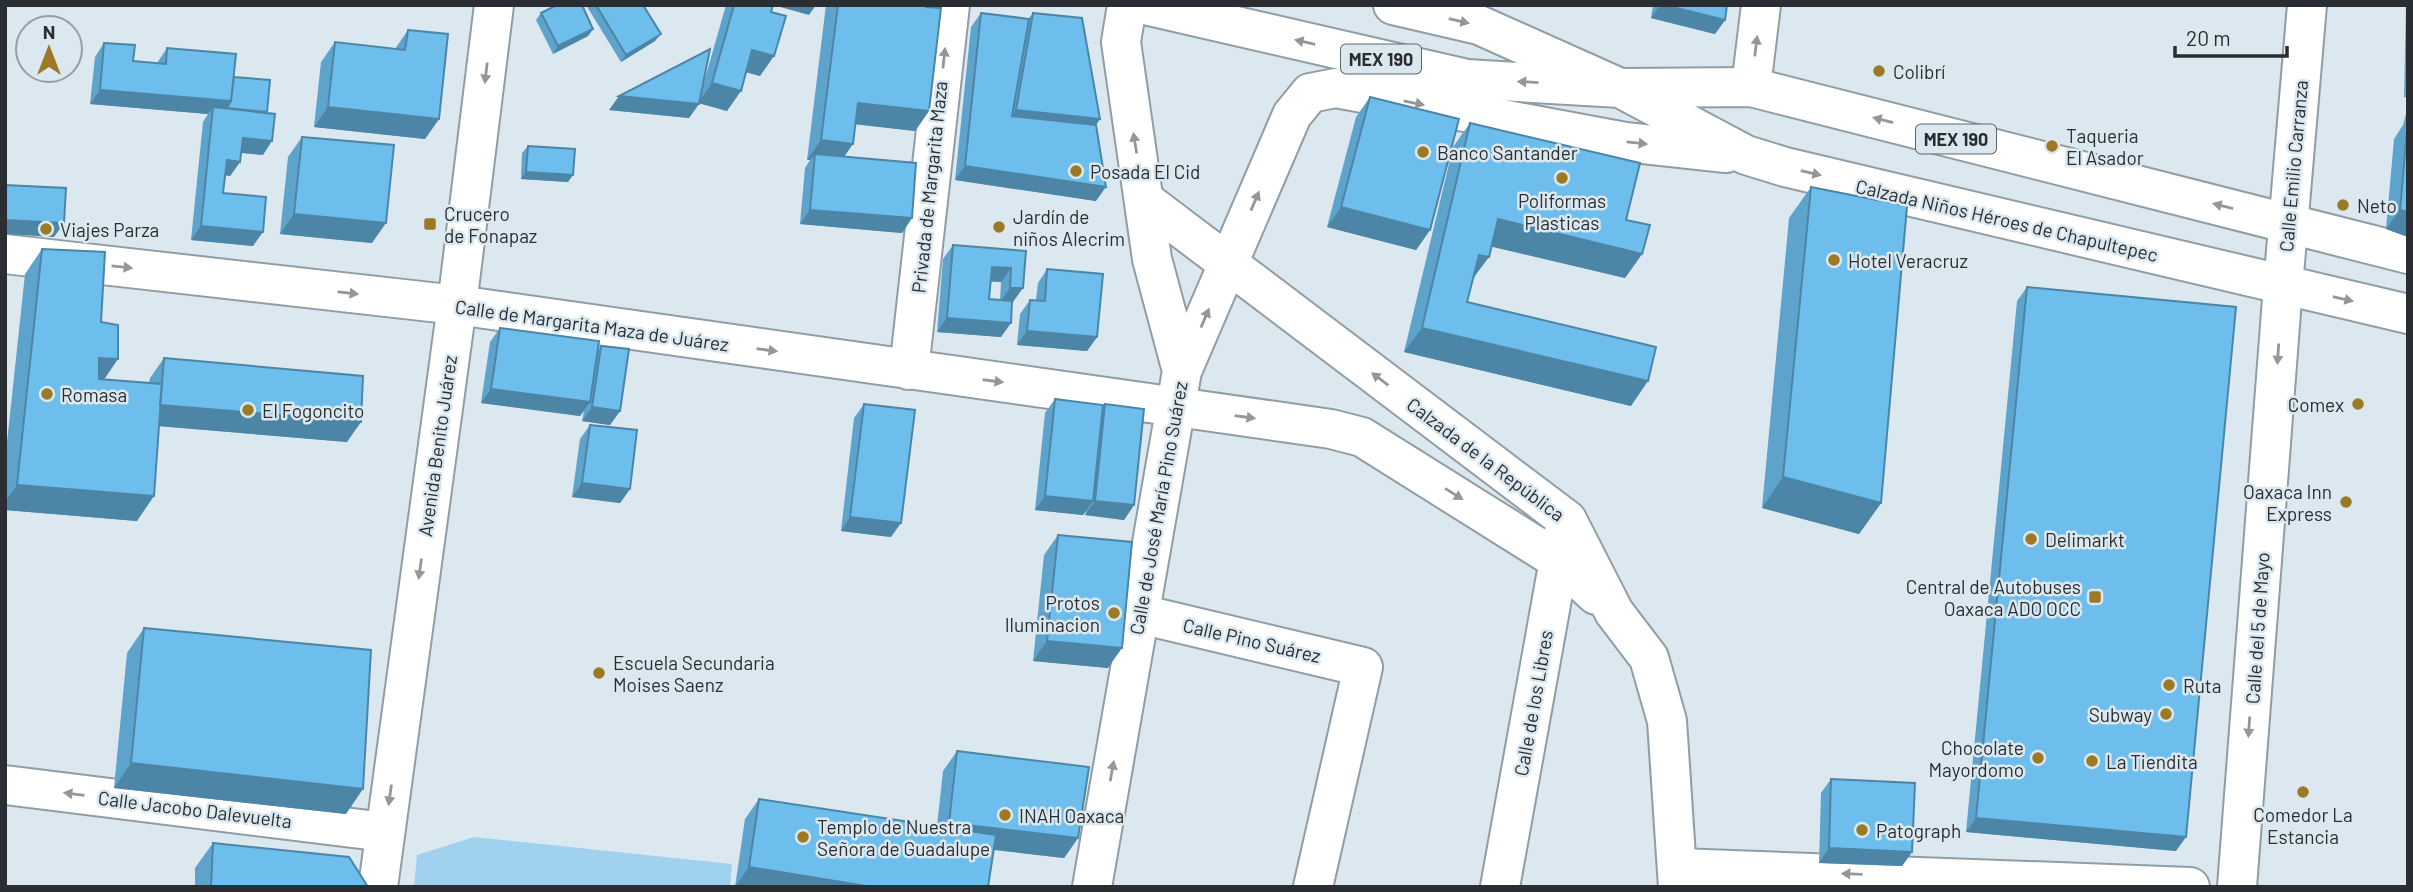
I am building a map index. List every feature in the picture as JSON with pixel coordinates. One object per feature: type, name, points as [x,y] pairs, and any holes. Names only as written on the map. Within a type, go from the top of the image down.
[{"type":"main road","name":"Avenida Benito Juárez","points":[[378,887],[457,305],[494,5]]},
{"type":"main road","name":"Privada de Margarita Maza","points":[[909,370],[950,5]]},
{"type":"main road","name":"Calle de José María Pino Suárez","points":[[1092,887],[1179,389],[1152,259],[1121,42],[1127,5]]},
{"type":"main road","name":"Calzada Niños Héroes de Chapultepec","points":[[1145,5],[1467,79],[1620,88],[1751,87],[2408,254]]},
{"type":"main road","name":"Calzada Niños Héroes de Chapultepec","points":[[1393,5],[1479,25],[1620,88],[1746,155],[1798,170],[2408,314]]},
{"type":"main road","points":[[1751,87],[1761,5]]},
{"type":"main road","name":"Calle Emilio Carranza","points":[[2283,286],[2307,5]]},
{"type":"main road","points":[[1179,389],[1228,264],[1292,115],[1310,93],[1336,88],[1625,142],[1746,155]]},
{"type":"main road","name":"Calzada de la República","points":[[1144,201],[1567,520],[1615,612]]},
{"type":"main road","name":"Calle de Margarita Maza de Juárez","points":[[5,254],[457,305],[909,370],[1179,389]]},
{"type":"main road","name":"Calle del 5 de Mayo","points":[[2237,887],[2283,286]]},
{"type":"main road","name":"Calzada de la República","points":[[1179,389],[1362,437],[1558,560],[1615,612]]},
{"type":"main road","name":"Calle de los Libres","points":[[1500,887],[1567,520]]},
{"type":"main road","points":[[1615,612],[1649,658],[1667,721],[1678,877],[2190,887]]},
{"type":"main road","name":"Calle Pino Suárez","points":[[1140,614],[1363,667],[1313,887]]},
{"type":"main road","name":"Calle Jacobo Dalevuelta","points":[[5,786],[385,832]]},
{"type":"shaded area","points":[[474,837],[732,864],[730,887],[414,887],[417,855]]},
{"type":"building","points":[[557,5],[582,5],[593,29],[558,46],[541,13]]},
{"type":"building","points":[[596,5],[643,5],[661,34],[626,55]]},
{"type":"building","points":[[734,5],[773,5],[771,12],[786,16],[774,56],[752,50],[741,91],[712,83]]},
{"type":"building","points":[[838,5],[926,5],[941,8],[929,111],[858,103],[853,144],[821,140]]},
{"type":"building","points":[[1664,5],[1727,5],[1725,20]]},
{"type":"building","points":[[981,13],[1029,19],[1012,116],[1096,125],[1106,187],[965,166]]},
{"type":"building","points":[[1033,13],[1082,18],[1100,119],[1016,110]]},
{"type":"building","points":[[408,30],[448,34],[439,119],[328,107],[335,42],[405,50]]},
{"type":"building","points":[[104,43],[135,45],[133,61],[166,64],[167,48],[236,54],[231,101],[100,90]]},
{"type":"building","points":[[710,49],[699,104],[619,96]]},
{"type":"building","points":[[234,77],[270,80],[267,112],[227,108],[231,101]]},
{"type":"building","points":[[1370,97],[1459,119],[1430,230],[1341,207]]},
{"type":"building","points":[[213,107],[275,114],[272,141],[243,138],[240,162],[227,160],[223,193],[266,197],[263,232],[201,226]]},
{"type":"building","points":[[2408,119],[2408,212],[2400,210]]},
{"type":"building","points":[[1470,123],[1640,163],[1626,220],[1650,225],[1642,254],[1498,219],[1489,257],[1479,255],[1467,302],[1656,347],[1648,381],[1422,328]]},
{"type":"building","points":[[302,137],[394,145],[386,223],[294,214]]},
{"type":"building","points":[[528,146],[575,149],[573,175],[526,172]]},
{"type":"building","points":[[815,154],[916,163],[912,218],[810,210]]},
{"type":"building","points":[[5,185],[66,188],[64,223],[5,220]]},
{"type":"building","points":[[1811,187],[1907,206],[1881,503],[1783,477]]},
{"type":"building","points":[[953,245],[1026,251],[1023,288],[1010,288],[1011,268],[992,267],[989,299],[1012,301],[1011,323],[947,318]]},
{"type":"building","name":"Romasa","points":[[42,249],[105,252],[101,322],[118,325],[118,359],[99,358],[99,379],[162,384],[154,496],[17,485]]},
{"type":"building","points":[[1047,269],[1103,274],[1097,337],[1027,331],[1030,300],[1045,301]]},
{"type":"building","name":"Central de Autobuses Oaxaca ADO OCC","points":[[2027,287],[2236,307],[2186,837],[1976,818]]},
{"type":"building","points":[[500,328],[599,341],[590,402],[491,389]]},
{"type":"building","points":[[601,346],[629,349],[620,411],[592,407]]},
{"type":"building","points":[[164,358],[363,376],[361,422],[160,405]]},
{"type":"building","points":[[1055,399],[1103,405],[1093,501],[1045,496]]},
{"type":"building","points":[[864,404],[915,410],[901,523],[850,517]]},
{"type":"building","points":[[1105,404],[1144,409],[1134,505],[1095,501]]},
{"type":"building","points":[[590,425],[637,430],[630,489],[582,483]]},
{"type":"building","points":[[1058,535],[1132,542],[1122,648],[1047,641]]},
{"type":"building","points":[[144,628],[371,650],[363,789],[131,763]]},
{"type":"building","name":"INAH Oaxaca","points":[[957,751],[1089,767],[1078,838],[949,823]]},
{"type":"building","name":"Patograph","points":[[1831,779],[1915,783],[1912,852],[1829,848]]},
{"type":"building","name":"Templo de Nuestra Señora de Guadalupe","points":[[759,799],[996,835],[988,887],[872,887],[749,867]]},
{"type":"building","points":[[213,843],[349,857],[368,887],[211,887]]},
{"type":"place","name":"Colibrí","points":[[1879,71]]},
{"type":"place","name":"Taqueria El Asador","points":[[2052,146]]},
{"type":"place","name":"Banco Santander","points":[[1423,152]]},
{"type":"place","name":"Posada El Cid","points":[[1076,171]]},
{"type":"place","name":"Poliformas Plasticas","points":[[1562,178]]},
{"type":"place","name":"Neto","points":[[2343,205]]},
{"type":"place","name":"Crucero de Fonapaz","points":[[430,224]]},
{"type":"place","name":"Jardín de niños Alecrim","points":[[999,227]]},
{"type":"place","name":"Viajes Parza","points":[[46,229]]},
{"type":"place","name":"Hotel Veracruz","points":[[1834,260]]},
{"type":"place","name":"Romasa","points":[[47,394]]},
{"type":"place","name":"Comex","points":[[2358,404]]},
{"type":"place","name":"El Fogoncito","points":[[248,410]]},
{"type":"place","name":"Oaxaca Inn Express","points":[[2346,502]]},
{"type":"place","name":"Delimarkt","points":[[2031,539]]},
{"type":"place","name":"Central de Autobuses Oaxaca ADO OCC","points":[[2095,597]]},
{"type":"place","name":"Protos Iluminacion","points":[[1114,613]]},
{"type":"place","name":"Escuela Secundaria Moises Saenz","points":[[599,673]]},
{"type":"place","name":"Ruta","points":[[2169,685]]},
{"type":"place","name":"Subway","points":[[2166,714]]},
{"type":"place","name":"Chocolate Mayordomo","points":[[2038,758]]},
{"type":"place","name":"La Tiendita","points":[[2092,761]]},
{"type":"place","name":"Comedor La Estancia","points":[[2303,792]]},
{"type":"place","name":"INAH Oaxaca","points":[[1005,815]]},
{"type":"place","name":"Patograph","points":[[1862,830]]},
{"type":"place","name":"Templo de Nuestra Señora de Guadalupe","points":[[803,837]]}]
